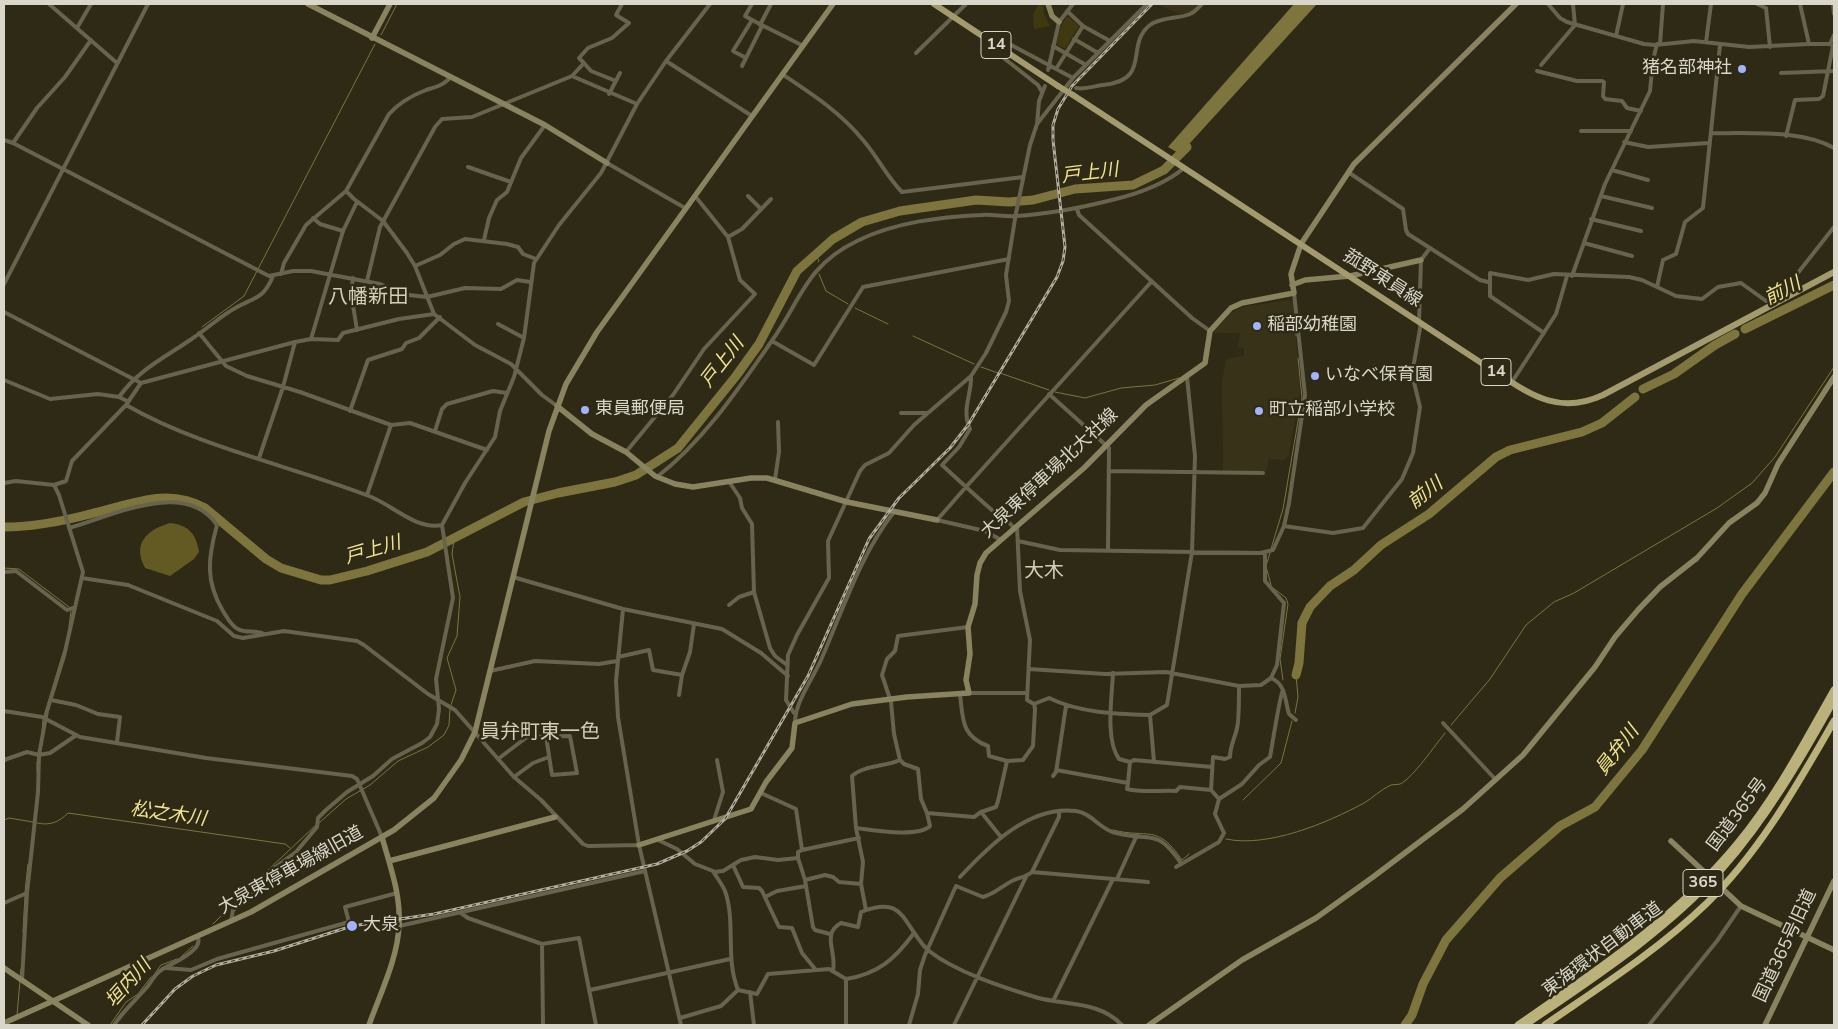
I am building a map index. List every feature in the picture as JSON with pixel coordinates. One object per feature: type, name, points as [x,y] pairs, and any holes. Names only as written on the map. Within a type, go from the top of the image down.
[{"type":"highway","name":"国道365号","points":[[1518,1025],[1641,938],[1678,907],[1708,876],[1738,843],[1771,799],[1834,690]]},
{"type":"highway","name":"東海環状自動車道","points":[[1525,1025],[1638,946],[1720,871],[1763,817],[1784,786],[1834,700]]},
{"type":"highway","name":"国道365号","points":[[1544,1025],[1653,949],[1706,904],[1754,848],[1780,810],[1834,721]]},
{"type":"main road","name":"菰野東員線","points":[[939,5],[953,17],[1512,382],[1534,396],[1552,403],[1570,404],[1592,400],[1780,298],[1834,272]]},
{"type":"street","points":[[49,4],[117,63]]},
{"type":"street","points":[[77,28],[91,4]]},
{"type":"street","points":[[4,284],[148,4]]},
{"type":"street","points":[[308,4],[545,126],[685,208]]},
{"type":"street","points":[[372,38],[390,4]]},
{"type":"street","points":[[616,81],[591,71],[578,58],[588,48],[612,38],[629,23],[616,15],[622,4]]},
{"type":"street","points":[[231,922],[233,910],[242,904],[266,874],[296,852],[317,825],[317,820],[347,792],[373,776],[397,756],[430,737],[439,716],[436,680],[453,598],[442,525],[495,437],[524,338],[530,282],[536,259],[559,225],[602,173],[637,104],[666,61],[710,4]]},
{"type":"street","points":[[752,4],[745,16],[761,26],[772,28],[803,46]]},
{"type":"street","points":[[742,66],[771,4]]},
{"type":"street","points":[[4,711],[44,718],[75,736],[206,758],[352,776],[363,793],[382,837],[408,820],[434,798],[461,760],[475,732],[536,483],[557,406],[566,384],[597,332],[834,4]]},
{"type":"street","points":[[916,53],[966,4]]},
{"type":"street","points":[[1048,4],[1052,16],[1059,22]]},
{"type":"street","points":[[1048,70],[1059,22],[1073,4]]},
{"type":"street","points":[[1076,88],[1115,85],[1123,82],[1134,67],[1145,30],[1153,23],[1191,13],[1202,4]]},
{"type":"street","points":[[1029,669],[1171,672],[1239,686],[1261,685],[1271,678],[1277,665],[1284,603],[1265,581],[1264,568],[1269,551],[1284,526],[1305,396],[1291,274],[1301,244],[1348,172],[1516,4]]},
{"type":"street","points":[[1548,4],[1560,18],[1575,25],[1644,44],[1706,42],[1720,45],[1770,48],[1809,44],[1832,46]]},
{"type":"street","points":[[1541,64],[1575,25],[1573,4]]},
{"type":"street","points":[[1616,36],[1623,4]]},
{"type":"street","points":[[1512,382],[1557,310],[1584,243],[1591,219],[1624,142],[1631,132],[1650,91],[1653,60],[1659,44],[1663,4]]},
{"type":"street","points":[[1706,42],[1711,4]]},
{"type":"street","points":[[1757,4],[1766,8],[1770,48]]},
{"type":"street","points":[[1800,4],[1809,44]]},
{"type":"street","points":[[1834,4],[1834,14]]},
{"type":"street","points":[[1037,124],[1073,78],[1144,5]]},
{"type":"street","points":[[1067,11],[1083,26],[1110,41]]},
{"type":"street","points":[[746,58],[733,51],[752,20]]},
{"type":"street","points":[[1056,69],[1083,26]]},
{"type":"street","points":[[1786,136],[1795,100],[1819,99],[1823,96],[1834,35]]},
{"type":"street","points":[[1042,92],[1038,85],[991,48],[987,39],[1000,39],[1073,78]]},
{"type":"street","points":[[14,143],[37,108],[65,77],[91,40]]},
{"type":"street","points":[[1074,40],[1098,53]]},
{"type":"street","points":[[1657,287],[1663,260],[1676,254],[1685,222],[1703,208],[1720,45]]},
{"type":"street","points":[[1053,46],[1086,64]]},
{"type":"street","points":[[666,61],[752,116]]},
{"type":"street","points":[[367,281],[376,240],[383,221],[435,127],[442,119],[472,117],[572,76],[584,63]]},
{"type":"street","points":[[1536,71],[1577,81],[1602,80],[1604,82],[1603,96],[1605,99],[1622,101],[1627,108],[1641,111]]},
{"type":"street","points":[[1781,73],[1834,71]]},
{"type":"street","points":[[609,94],[620,73]]},
{"type":"street","points":[[782,74],[828,104],[841,116],[863,140],[902,192],[1023,178]]},
{"type":"street","points":[[572,76],[609,94],[637,104]]},
{"type":"street","points":[[281,274],[284,263],[302,230],[313,218],[346,191],[392,110],[426,90],[436,89],[450,78]]},
{"type":"street","points":[[82,578],[128,585],[217,621],[234,636],[243,638],[284,631],[357,641],[438,702],[453,708],[514,777],[541,800],[555,817],[586,845],[640,845],[749,811],[766,782],[792,748],[795,723],[794,713],[786,700],[787,665],[797,635],[829,578],[828,541],[864,467],[889,453],[928,413],[971,376],[986,353],[1008,306],[1006,282],[1016,214],[1030,145],[1037,124],[1039,101],[1044,86]]},
{"type":"street","points":[[484,240],[489,218],[497,200],[507,192],[521,158],[545,126]]},
{"type":"street","points":[[1581,131],[1631,132]]},
{"type":"street","points":[[1711,133],[1761,132],[1817,138],[1834,148]]},
{"type":"street","points":[[4,140],[14,143],[273,276],[306,270],[390,286],[409,295],[427,297],[465,288],[500,289],[517,280],[530,282]]},
{"type":"street","points":[[1624,142],[1648,147],[1709,143]]},
{"type":"street","points":[[656,476],[683,455],[728,405],[772,341],[810,277],[828,260],[856,241],[886,228],[932,220],[984,214],[1016,214],[1077,209],[1142,192],[1168,179],[1182,166]]},
{"type":"street","points":[[468,167],[511,182]]},
{"type":"street","points":[[1612,170],[1648,180]]},
{"type":"street","points":[[1348,172],[1403,209],[1407,232],[1480,280],[1488,282]]},
{"type":"street","points":[[346,191],[357,202],[383,221],[416,266],[434,314],[475,344],[516,368],[557,406],[592,434],[626,452],[656,476],[687,487],[730,483],[755,477],[775,479],[847,502],[937,520],[985,532],[1001,540]]},
{"type":"street","points":[[626,452],[673,394],[704,349],[755,294],[740,280],[728,237],[695,196]]},
{"type":"street","points":[[748,196],[761,209]]},
{"type":"street","points":[[1601,196],[1652,208]]},
{"type":"street","points":[[728,237],[742,229],[771,199]]},
{"type":"street","points":[[311,339],[344,231],[357,202]]},
{"type":"street","points":[[1077,209],[1079,215],[1210,331],[1236,305],[1294,293]]},
{"type":"street","points":[[313,218],[320,224],[344,231]]},
{"type":"street","points":[[1591,219],[1641,232]]},
{"type":"street","points":[[1544,332],[1492,298],[1488,282],[1491,272],[1528,280],[1554,274],[1629,277],[1642,280],[1676,296],[1702,299],[1718,287],[1741,283],[1765,300],[1780,298],[1834,227]]},
{"type":"street","points":[[416,266],[440,255],[460,241],[484,240],[515,246],[523,254],[536,259]]},
{"type":"street","points":[[1584,243],[1632,256]]},
{"type":"street","points":[[1284,526],[1333,533],[1363,528],[1408,470],[1418,427],[1420,406],[1412,374],[1420,322],[1419,280],[1421,260],[1430,248]]},
{"type":"street","points":[[772,341],[814,365],[863,287],[1009,259]]},
{"type":"street","points":[[1292,285],[1305,280],[1350,276],[1421,260]]},
{"type":"street","points":[[119,397],[134,378],[237,307],[257,298],[268,289],[273,276]]},
{"type":"street","points":[[353,278],[351,292],[357,330]]},
{"type":"street","points":[[937,520],[1152,281]]},
{"type":"street","points":[[4,312],[141,383]]},
{"type":"street","points":[[4,483],[16,481],[54,485],[66,480],[72,461],[127,403],[141,383],[295,342],[311,339],[338,340],[343,333],[399,319],[434,314]]},
{"type":"street","points":[[350,411],[368,360],[402,349],[406,343],[419,338],[440,318]]},
{"type":"street","points":[[498,324],[524,338]]},
{"type":"street","name":"大泉東停車場北大社線","points":[[969,693],[966,680],[970,648],[968,627],[975,604],[980,562],[986,553],[1106,446],[1146,405],[1205,363],[1210,331]]},
{"type":"street","points":[[200,334],[222,362],[248,376],[391,424],[410,423],[487,450]]},
{"type":"street","points":[[259,458],[283,387],[295,342]]},
{"type":"street","points":[[971,376],[966,407],[966,423],[970,428],[959,447],[942,466],[994,512],[1004,517],[1016,527],[1020,591],[1030,640],[1026,693],[1027,700],[1034,704]]},
{"type":"street","points":[[1034,704],[1049,698],[1066,706],[1111,713],[1150,715],[1167,705],[1192,552],[1196,472],[1187,377]]},
{"type":"street","points":[[1149,1025],[1242,960],[1316,918],[1434,831],[1523,755],[1550,724],[1638,610],[1660,587],[1697,558],[1729,523],[1757,503],[1765,493],[1778,464],[1834,377]]},
{"type":"street","points":[[4,380],[50,399],[92,394],[119,397],[180,430],[367,495],[420,524],[434,527],[442,525]]},
{"type":"street","points":[[435,431],[442,409],[446,404],[493,391],[507,393]]},
{"type":"street","points":[[1049,394],[1109,448],[1108,550]]},
{"type":"street","points":[[901,413],[928,413]]},
{"type":"street","points":[[775,479],[779,452],[778,422]]},
{"type":"street","points":[[367,495],[391,424]]},
{"type":"street","points":[[1109,471],[1263,473]]},
{"type":"street","points":[[730,483],[740,498],[742,508],[752,524],[754,592],[770,648],[775,656],[787,665]]},
{"type":"street","points":[[21,980],[26,894],[35,822],[38,754],[44,718],[66,648],[82,578],[82,562],[54,485]]},
{"type":"street","points":[[69,526],[154,502],[185,505],[206,513],[217,525],[209,561],[211,587],[215,596],[235,628],[241,631],[258,631],[264,634]]},
{"type":"street","points":[[794,713],[810,684],[865,558],[880,529],[894,512]]},
{"type":"street","points":[[1018,541],[1060,550],[1269,551]]},
{"type":"street","points":[[4,572],[16,572],[67,610],[75,607]]},
{"type":"street","points":[[513,577],[623,609],[726,631],[761,653],[788,676]]},
{"type":"street","points":[[729,605],[739,597],[754,592]]},
{"type":"street","points":[[623,609],[618,659],[618,717],[645,871],[681,1025]]},
{"type":"street","points":[[679,695],[682,674],[690,652],[694,624]]},
{"type":"street","points":[[856,828],[904,833],[926,830],[930,826],[921,799],[918,769],[904,764],[900,760],[889,699],[882,675],[887,659],[894,651],[898,636],[968,627]]},
{"type":"street","points":[[490,671],[536,661],[599,664],[649,650],[653,670],[682,674]]},
{"type":"street","points":[[1113,672],[1112,747],[1120,759],[1130,762],[1134,760],[1212,767]]},
{"type":"street","points":[[1271,678],[1278,681],[1283,690],[1289,714],[1296,720]]},
{"type":"street","points":[[1211,790],[1213,757],[1225,759],[1230,757],[1230,746],[1234,740],[1238,722],[1239,686]]},
{"type":"street","points":[[1176,868],[1181,863],[1219,842],[1224,834],[1215,814],[1219,799],[1242,784],[1259,765],[1270,757],[1278,715],[1279,698],[1283,690]]},
{"type":"street","points":[[795,723],[843,706],[889,699],[969,693],[1026,693]]},
{"type":"street","points":[[960,694],[964,720],[970,737],[976,742],[988,746],[989,756],[1007,761],[1023,760],[1032,746],[1035,723],[1034,704]]},
{"type":"street","points":[[51,700],[76,705],[98,714],[120,717],[117,742]]},
{"type":"street","points":[[1053,776],[1056,770],[1066,706]]},
{"type":"street","points":[[1150,715],[1154,762]]},
{"type":"street","points":[[1443,723],[1496,780]]},
{"type":"street","points":[[4,760],[28,752],[38,754],[58,749],[75,736]]},
{"type":"street","points":[[498,759],[527,737],[546,736],[570,736],[577,773],[552,776],[546,736]]},
{"type":"street","points":[[514,777],[534,763],[549,757]]},
{"type":"street","points":[[713,822],[723,792],[717,760]]},
{"type":"street","points":[[866,910],[861,884],[863,862],[856,828],[852,776],[874,766],[888,766],[900,760]]},
{"type":"street","points":[[927,814],[958,815],[967,818],[974,817],[981,812],[996,807],[1007,761]]},
{"type":"street","points":[[1130,762],[1127,789],[1139,792],[1151,790],[1176,791],[1180,787],[1211,790],[1219,799]]},
{"type":"street","points":[[1056,770],[1128,783]]},
{"type":"street","points":[[761,793],[796,809],[802,850]]},
{"type":"street","points":[[960,877],[1001,837],[1029,820],[1060,811],[1077,811],[1088,815],[1106,830],[1117,834],[1150,836],[1163,841],[1181,863]]},
{"type":"street","points":[[908,1025],[918,994],[920,970],[925,955],[956,886],[960,886],[983,897],[1002,890],[1012,881],[1026,877],[1032,872],[1059,817],[1060,811]]},
{"type":"street","points":[[981,812],[1001,837]]},
{"type":"street","points":[[388,861],[555,817]]},
{"type":"street","points":[[1053,1001],[1137,835]]},
{"type":"street","name":"大泉東停車場線旧道","points":[[4,1023],[231,922],[382,837],[397,893],[399,926],[396,946],[369,1025]]},
{"type":"street","points":[[830,934],[815,930],[798,852],[859,838]]},
{"type":"street","points":[[658,840],[677,849],[696,864],[714,872],[723,871],[741,860],[755,857],[778,860],[798,858]]},
{"type":"street","points":[[1671,841],[1741,906],[1834,950]]},
{"type":"street","points":[[732,865],[743,886],[759,888],[779,927],[792,928],[802,953],[816,970]]},
{"type":"street","points":[[399,926],[645,871]]},
{"type":"street","points":[[714,872],[726,894],[730,929],[730,959],[738,990]]},
{"type":"street","points":[[1032,872],[1148,882]]},
{"type":"street","points":[[805,880],[825,876],[833,877],[839,882],[861,884]]},
{"type":"street","points":[[954,1025],[1026,877]]},
{"type":"street","name":"国道365号旧道","points":[[1765,1025],[1834,881]]},
{"type":"street","points":[[764,897],[776,891],[806,886]]},
{"type":"street","points":[[166,968],[191,970],[217,959],[349,922],[345,907],[397,893]]},
{"type":"street","points":[[4,903],[26,894]]},
{"type":"street","points":[[833,970],[830,934],[833,927],[841,923],[858,927],[860,912],[888,906],[895,908],[901,913],[924,946],[939,959],[1035,997],[1080,1004],[1100,1010],[1122,1025]]},
{"type":"street","points":[[1649,1025],[1717,941],[1741,906]]},
{"type":"street","points":[[461,913],[468,918],[542,944],[579,938],[596,1025]]},
{"type":"street","points":[[738,990],[757,994],[768,974],[833,970],[846,979],[866,976],[891,960],[914,933]]},
{"type":"street","points":[[114,1025],[124,1009],[156,975],[181,961],[196,948],[199,941],[198,936]]},
{"type":"street","points":[[542,944],[543,1025]]},
{"type":"street","points":[[590,990],[730,959]]},
{"type":"street","points":[[4,968],[88,1025]]},
{"type":"street","points":[[846,979],[846,1025]]},
{"type":"street","points":[[680,1018],[721,1006],[738,990]]},
{"type":"street","points":[[750,992],[754,1025]]},
{"type":"shaded area","points":[[1039,4],[1043,4],[1044,13],[1050,26],[1034,29],[1033,14]]},
{"type":"shaded area","points":[[1163,4],[1200,4],[1191,12],[1179,14],[1161,6]]},
{"type":"shaded area","points":[[1294,4],[1317,4],[1180,154],[1168,147]]},
{"type":"shaded area","points":[[1067,16],[1079,26],[1065,49],[1056,44],[1061,26]]},
{"type":"shaded area","name":"町立稲部小学校","points":[[1289,300],[1293,302],[1300,391],[1289,455],[1284,460],[1269,459],[1266,471],[1223,471],[1222,382],[1226,359],[1244,356],[1244,348],[1238,347],[1240,333],[1214,333],[1215,330],[1231,313],[1242,307]]},
{"type":"shaded area","points":[[170,523],[182,526],[190,531],[196,540],[199,552],[194,559],[170,576],[145,568],[140,552],[141,545],[148,534]]},
{"type":"waterway","points":[[381,35],[397,4]]},
{"type":"waterway","points":[[202,327],[244,296],[375,44]]},
{"type":"waterway","name":"戸上川","points":[[4,527],[38,525],[61,521],[136,502],[164,498],[191,502],[205,508],[266,559],[281,568],[321,580],[330,580],[367,571],[427,552],[524,502],[615,482],[636,475],[678,448],[736,376],[759,344],[797,271],[833,239],[862,222],[900,211],[976,200],[1009,202],[1033,200],[1075,189],[1133,185],[1164,170],[1187,147]]},
{"type":"waterway","points":[[814,254],[819,260],[818,262]]},
{"type":"waterway","points":[[819,274],[826,291],[848,304]]},
{"type":"waterway","name":"前川","points":[[1745,329],[1834,285]]},
{"type":"waterway","points":[[855,308],[888,324]]},
{"type":"waterway","points":[[1296,328],[1296,336]]},
{"type":"waterway","name":"前川","points":[[1643,389],[1674,374],[1715,345],[1735,334]]},
{"type":"waterway","points":[[913,336],[974,364]]},
{"type":"waterway","points":[[1271,549],[1283,509],[1302,398],[1298,358]]},
{"type":"waterway","points":[[981,367],[998,373]]},
{"type":"waterway","points":[[1451,725],[1490,679],[1526,625],[1554,602],[1574,593],[1717,508],[1752,483],[1775,457],[1834,367]]},
{"type":"waterway","points":[[1000,373],[1049,390]]},
{"type":"waterway","points":[[1055,392],[1085,398],[1121,388],[1155,385],[1179,378]]},
{"type":"waterway","name":"前川","points":[[1296,675],[1299,663],[1302,623],[1310,607],[1330,586],[1354,570],[1381,545],[1429,514],[1496,457],[1510,450],[1582,432],[1602,423],[1635,397]]},
{"type":"waterway","name":"員弁川","points":[[1405,1025],[1412,1015],[1423,984],[1446,940],[1500,878],[1560,826],[1595,807],[1642,750],[1742,594],[1834,472]]},
{"type":"waterway","points":[[451,705],[456,690],[447,658],[457,636],[460,597],[452,554],[454,540]]},
{"type":"waterway","points":[[1267,563],[1270,553]]},
{"type":"waterway","points":[[4,568],[19,569],[69,607]]},
{"type":"waterway","points":[[1267,570],[1271,585]]},
{"type":"waterway","points":[[1273,588],[1286,598],[1288,604],[1280,659],[1283,680]]},
{"type":"waterway","points":[[69,627],[71,611]]},
{"type":"waterway","points":[[44,716],[63,653]]},
{"type":"waterway","points":[[1295,713],[1298,697],[1296,675]]},
{"type":"waterway","points":[[319,823],[346,799],[370,785],[398,761],[428,747],[444,735],[449,725],[450,709]]},
{"type":"waterway","points":[[42,731],[43,720]]},
{"type":"waterway","points":[[1243,800],[1281,763],[1292,721]]},
{"type":"waterway","points":[[1226,839],[1242,841],[1278,837],[1315,826],[1349,811],[1391,785],[1400,784],[1405,781],[1417,769],[1445,733]]},
{"type":"waterway","points":[[37,762],[37,771]]},
{"type":"waterway","name":"松之木川","points":[[37,823],[46,824],[54,822],[68,813],[285,844],[290,848]]},
{"type":"waterway","name":"松之木川","points":[[4,820],[9,818],[33,822]]},
{"type":"waterway","name":"垣内川","points":[[266,872],[316,825]]},
{"type":"waterway","points":[[1113,830],[1151,834],[1158,837],[1166,841],[1182,860],[1189,854]]},
{"type":"waterway","points":[[25,892],[28,864]]},
{"type":"waterway","points":[[23,932],[25,896]]},
{"type":"waterway","name":"垣内川","points":[[213,924],[231,906],[243,900]]},
{"type":"waterway","name":"垣内川","points":[[181,957],[193,946]]},
{"type":"waterway","name":"垣内川","points":[[156,972],[161,965],[177,959]]},
{"type":"waterway","points":[[20,977],[21,969]]},
{"type":"waterway","name":"垣内川","points":[[110,1025],[126,1002],[138,994],[151,977]]},
{"type":"waterway","points":[[17,1015],[20,981]]},
{"type":"railway","points":[[142,1025],[175,989],[193,976],[216,965],[274,951],[352,926],[434,914],[657,864],[687,851],[701,842],[725,819],[808,676],[869,539],[899,498],[950,448],[968,425],[1057,277],[1063,261],[1065,247],[1053,140],[1053,125],[1058,109],[1072,86],[1152,4]]},
{"type":"place","name":"猪名部神社","points":[[1742,69]]},
{"type":"place","name":"稲部幼稚園","points":[[1257,326]]},
{"type":"place","name":"いなべ保育園","points":[[1315,376]]},
{"type":"place","name":"東員郵便局","points":[[585,410]]},
{"type":"place","name":"町立稲部小学校","points":[[1259,411]]},
{"type":"place","name":"大泉","points":[[352,926]]},
{"type":"district","name":"八幡新田","points":[[368,298]]},
{"type":"district","name":"大木","points":[[1044,572]]},
{"type":"district","name":"員弁町東一色","points":[[540,733]]}]
